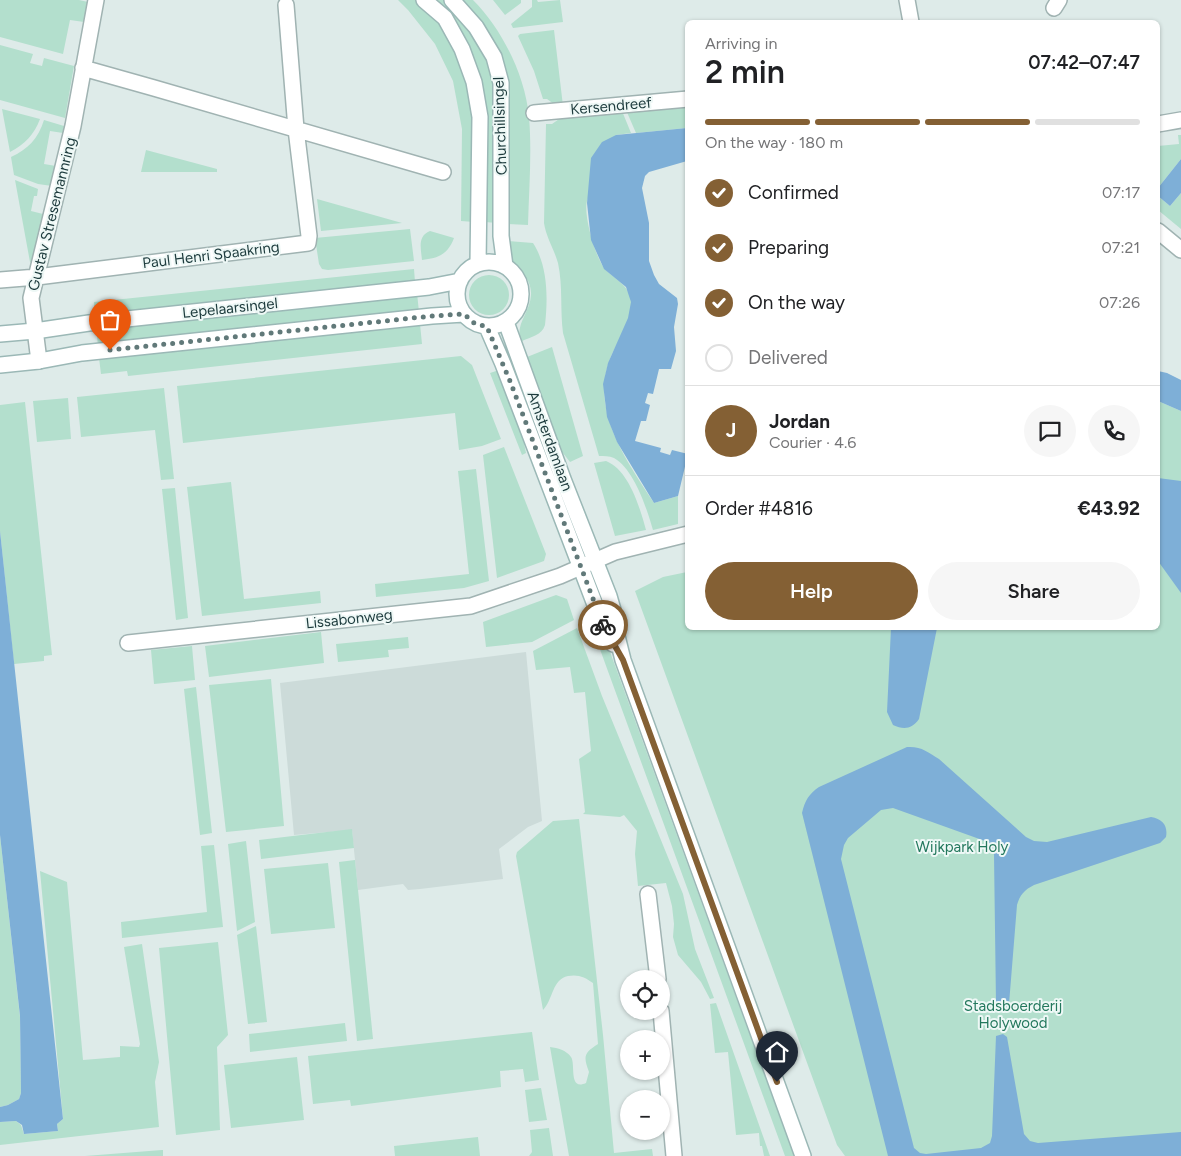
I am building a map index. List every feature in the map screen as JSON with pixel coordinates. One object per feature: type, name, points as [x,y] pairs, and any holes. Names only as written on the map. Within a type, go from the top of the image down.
[{"type":"street","name":"Gustav Stresemannring","points":[[38,361],[32,298],[73,126],[96,0]]},
{"type":"street","name":"Churchillsingel","points":[[424,0],[445,18],[462,49],[474,82],[480,117],[478,264]]},
{"type":"street","name":"Churchillsingel","points":[[452,0],[476,27],[494,57],[501,83],[501,236],[504,266]]},
{"type":"street","points":[[907,0],[911,20]]},
{"type":"street","name":"Paul Henri Spaakring","points":[[0,280],[308,243],[309,236],[296,129],[286,5]]},
{"type":"street","points":[[83,68],[443,172]]},
{"type":"street","name":"Kersendreef","points":[[534,113],[685,99]]},
{"type":"street","points":[[1160,124],[1181,120]]},
{"type":"street","points":[[1160,233],[1181,250]]},
{"type":"street","points":[[491,262],[504,266],[517,278],[521,294],[518,310],[506,322],[497,326],[487,327],[474,323],[464,314],[457,298],[460,281],[467,271],[478,264],[491,262]]},
{"type":"street","name":"Lepelaarsingel","points":[[0,334],[429,287],[460,281]]},
{"type":"street","name":"Lepelaarsingel","points":[[0,365],[38,361],[82,353],[464,314]]},
{"type":"street","name":"Amsterdamlaan","points":[[506,322],[613,610],[614,628],[623,660],[804,1156]]},
{"type":"street","name":"Amsterdamlaan","points":[[487,327],[521,409],[607,634],[623,660]]},
{"type":"street","points":[[580,567],[615,552],[685,535]]},
{"type":"street","name":"Lissabonweg","points":[[128,643],[460,608],[488,601],[580,567]]},
{"type":"street","points":[[648,894],[657,970]]},
{"type":"street","points":[[662,1020],[674,1156]]},
{"type":"shaded area","points":[[526,652],[542,821],[528,827],[499,849],[503,879],[408,890],[403,884],[358,890],[352,830],[294,835],[280,683]]},
{"type":"green space","points":[[0,0],[79,0],[88,2],[84,22],[70,20],[63,54],[0,37]]},
{"type":"green space","points":[[398,0],[417,0],[439,22],[466,70],[476,117],[474,222],[461,221],[462,129],[453,81],[435,44]]},
{"type":"green space","points":[[434,0],[448,0],[466,21],[483,51],[495,87],[497,223],[485,222],[488,123],[483,93]]},
{"type":"green space","points":[[462,0],[473,0],[484,12],[502,39],[523,85],[530,130],[528,225],[507,224],[510,126],[504,83],[500,67],[488,38]]},
{"type":"green space","points":[[493,0],[521,0],[521,3],[505,15]]},
{"type":"green space","points":[[532,0],[537,0],[538,2],[560,0],[563,22],[513,28],[511,24],[532,7]]},
{"type":"green space","points":[[554,30],[563,106],[558,107],[547,99],[543,99],[534,71],[518,36],[520,34]]},
{"type":"green space","points":[[0,45],[33,54],[30,63],[42,66],[44,58],[74,66],[65,118],[0,100]]},
{"type":"green space","points":[[685,103],[685,128],[636,133],[626,110]]},
{"type":"green space","points":[[2,109],[40,119],[35,130],[28,138],[10,152]]},
{"type":"green space","points":[[622,111],[631,133],[616,135],[597,176],[586,208],[591,236],[601,264],[624,286],[631,301],[628,321],[612,354],[606,374],[604,394],[613,432],[632,468],[654,503],[678,496],[678,524],[653,530],[639,490],[628,471],[614,458],[599,456],[563,333],[560,272],[544,223],[546,124],[552,124],[562,117]]},
{"type":"green space","points":[[44,120],[64,126],[63,133],[50,131],[44,164],[56,166],[52,186],[38,184],[14,175],[11,157],[32,143],[39,133]]},
{"type":"green space","points":[[1178,135],[1181,135],[1181,159],[1160,185],[1160,146],[1179,144]]},
{"type":"green space","points":[[146,150],[217,169],[217,172],[141,172]]},
{"type":"green space","points":[[15,180],[38,189],[37,196],[34,196],[31,211],[47,215],[37,261],[30,262]]},
{"type":"green space","points":[[1181,193],[1181,229],[1160,212],[1160,198],[1170,206]]},
{"type":"green space","points":[[317,199],[402,223],[321,231]]},
{"type":"green space","points":[[410,229],[414,261],[328,270],[322,269],[319,264],[315,238]]},
{"type":"green space","points":[[430,231],[454,238],[449,248],[442,254],[422,260],[421,239]]},
{"type":"green space","points":[[507,241],[533,243],[542,262],[546,282],[544,328],[539,333],[522,341],[519,334],[520,328],[530,301],[531,289],[527,278],[511,257]]},
{"type":"green space","points":[[414,269],[415,282],[95,317],[94,302]]},
{"type":"green space","points":[[485,275],[493,275],[500,278],[506,284],[509,295],[506,306],[500,312],[493,315],[485,315],[478,312],[472,306],[469,299],[469,291],[472,284],[478,278]]},
{"type":"green space","points":[[417,293],[419,312],[98,346],[96,327]]},
{"type":"green space","points":[[420,324],[422,344],[128,376],[127,371],[101,374],[99,358]]},
{"type":"green space","points":[[552,347],[583,456],[570,462],[559,448],[527,357]]},
{"type":"green space","points":[[461,356],[472,365],[501,439],[482,446],[459,450],[455,413],[183,443],[177,386]]},
{"type":"green space","points":[[499,370],[520,423],[526,453],[522,455],[490,373]]},
{"type":"green space","points":[[164,388],[174,479],[161,480],[155,430],[81,437],[77,397]]},
{"type":"green space","points":[[68,398],[71,439],[37,442],[33,401]]},
{"type":"green space","points":[[25,402],[52,655],[44,656],[44,661],[14,664],[0,531],[0,405]]},
{"type":"green space","name":"Wijkpark Holy","points":[[1160,402],[1181,411],[1181,1156],[845,1156],[837,1145],[635,591],[663,577],[685,572],[685,630],[1160,630]]},
{"type":"green space","points":[[504,447],[546,554],[544,561],[497,578],[483,455]]},
{"type":"green space","points":[[606,461],[621,472],[627,481],[637,501],[646,530],[615,536],[594,463]]},
{"type":"green space","points":[[476,469],[489,581],[464,588],[376,597],[375,584],[469,574],[458,471]]},
{"type":"green space","points":[[231,482],[244,599],[320,591],[321,603],[202,616],[187,487]]},
{"type":"green space","points":[[175,488],[188,618],[176,620],[162,489]]},
{"type":"green space","points":[[556,595],[567,599],[574,620],[532,642],[486,647],[483,622]]},
{"type":"green space","points":[[591,608],[609,649],[794,1156],[785,1156],[586,611]]},
{"type":"green space","points":[[577,628],[602,696],[683,894],[695,949],[714,998],[710,999],[701,982],[678,955],[673,937],[672,906],[666,883],[638,886],[635,854],[637,831],[624,815],[620,817],[583,814],[585,812],[579,759],[591,751],[585,692],[574,693],[570,667],[536,670],[533,651]]},
{"type":"green space","points":[[321,632],[324,663],[209,677],[205,646]]},
{"type":"green space","points":[[408,637],[409,648],[388,650],[389,657],[338,662],[336,644]]},
{"type":"green space","points":[[192,646],[195,680],[154,684],[151,650]]},
{"type":"green space","points":[[271,679],[284,826],[226,832],[209,685]]},
{"type":"green space","points":[[196,687],[212,833],[200,835],[184,689]]},
{"type":"green space","points":[[579,819],[614,1153],[652,1149],[653,1156],[569,1156],[550,1047],[562,1050],[571,1057],[575,1080],[580,1084],[586,1083],[589,1072],[586,1055],[598,1044],[593,983],[572,975],[563,978],[556,985],[543,1010],[516,856],[517,852],[553,821]]},
{"type":"green space","points":[[352,829],[354,848],[261,859],[259,840]]},
{"type":"green space","points":[[0,835],[20,1017],[21,1093],[19,1099],[0,1107]]},
{"type":"green space","points":[[246,841],[255,922],[237,931],[228,844]]},
{"type":"green space","points":[[214,845],[223,927],[122,938],[121,922],[207,912],[201,846]]},
{"type":"green space","points":[[355,860],[373,1039],[357,1041],[339,862]]},
{"type":"green space","points":[[328,863],[335,928],[271,934],[264,869]]},
{"type":"green space","points":[[40,871],[67,882],[83,1060],[120,1057],[120,1046],[139,1047],[124,947],[142,944],[159,1062],[155,1082],[159,1127],[0,1145],[0,1122],[16,1121],[21,1125],[24,1134],[58,1131],[57,1124],[63,1119]]},
{"type":"green space","points":[[256,926],[267,1022],[248,1024],[237,935]]},
{"type":"green space","points":[[218,942],[228,1035],[217,1047],[220,1130],[176,1135],[159,948]]},
{"type":"green space","points":[[716,1003],[770,1156],[764,1156],[762,1146],[760,1146],[759,1133],[736,1135],[728,1052],[715,1053],[710,1004]]},
{"type":"green space","points":[[345,1023],[347,1041],[250,1052],[249,1034]]},
{"type":"green space","points":[[532,1032],[539,1080],[525,1082],[523,1069],[500,1071],[501,1087],[351,1106],[350,1100],[313,1104],[308,1056]]},
{"type":"green space","points":[[297,1057],[304,1120],[231,1128],[224,1065]]},
{"type":"green space","points":[[541,1088],[547,1120],[529,1122],[525,1090]]},
{"type":"green space","points":[[549,1128],[553,1156],[529,1156],[532,1152],[530,1130]]},
{"type":"green space","points":[[478,1137],[480,1156],[395,1156],[394,1146]]},
{"type":"green space","points":[[162,1150],[163,1156],[85,1156]]},
{"type":"water","points":[[685,128],[685,162],[649,172],[645,176],[642,188],[649,223],[649,261],[659,284],[677,298],[678,304],[674,327],[676,351],[671,369],[659,369],[653,394],[648,393],[645,403],[650,405],[646,421],[641,421],[635,441],[661,448],[660,452],[670,455],[672,450],[685,453],[685,467],[678,496],[654,503],[617,442],[607,417],[603,384],[608,363],[628,318],[631,302],[626,287],[604,269],[591,240],[587,203],[591,158],[602,142],[616,135]]},
{"type":"water","points":[[1181,159],[1181,193],[1170,206],[1160,198],[1160,185]]},
{"type":"water","points":[[1160,371],[1181,380],[1181,411],[1160,402]]},
{"type":"water","points":[[1160,478],[1181,481],[1181,593],[1160,564]]},
{"type":"water","points":[[0,531],[63,1119],[57,1124],[58,1131],[24,1134],[22,1125],[16,1121],[0,1122],[0,1107],[19,1099],[21,1093],[20,1016],[0,835]]},
{"type":"water","points":[[891,630],[937,630],[919,719],[908,728],[901,728],[893,725],[887,712]]},
{"type":"water","points":[[907,747],[928,752],[939,759],[1026,837],[1034,841],[1047,842],[1151,817],[1162,821],[1166,833],[1166,837],[1160,843],[1034,885],[1023,893],[1017,905],[1009,1004],[1007,1007],[998,1007],[996,1004],[993,848],[985,841],[893,808],[881,810],[848,838],[844,845],[841,859],[914,1148],[920,1153],[926,1154],[981,1148],[990,1143],[992,1136],[996,1036],[1003,1034],[1007,1037],[1024,1134],[1030,1141],[1038,1143],[1181,1132],[1181,1156],[888,1156],[802,813],[808,798],[819,787]]},
{"type":"way so far","points":[[110,350],[464,314],[474,323],[487,327],[556,499],[603,625]]},
{"type":"route","points":[[603,625],[623,660],[777,1082]]},
{"type":"park label","name":"Stadsboerderij Holywood","points":[[1013,1014]]}]
